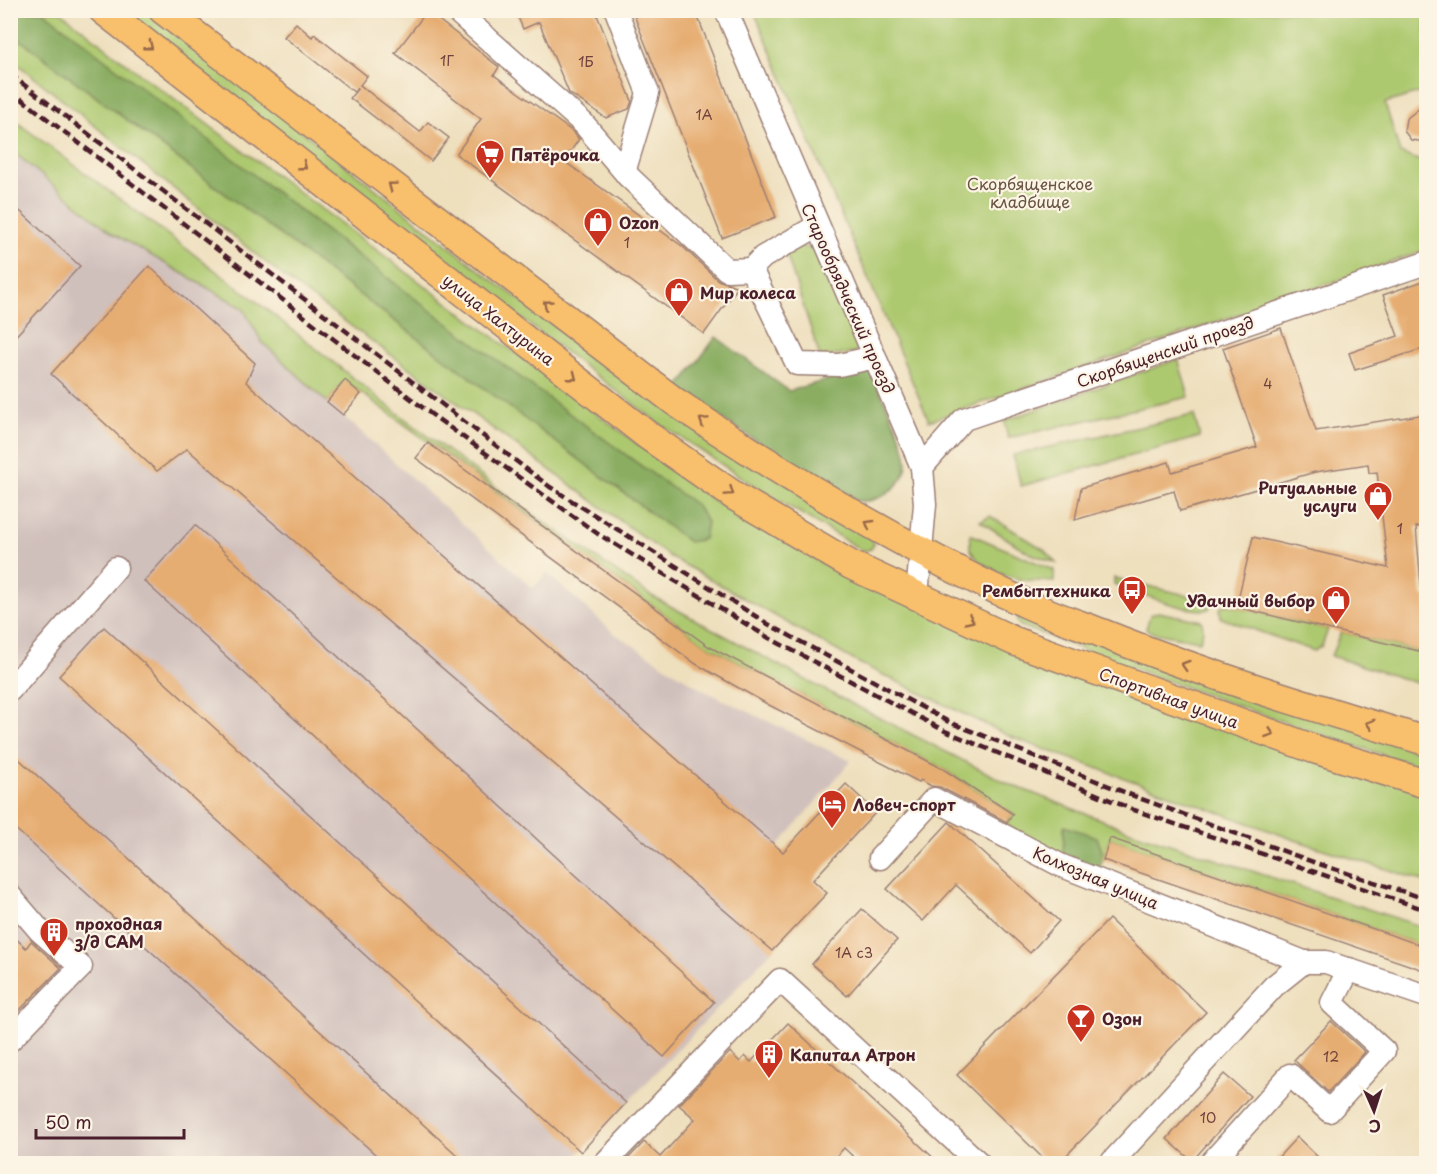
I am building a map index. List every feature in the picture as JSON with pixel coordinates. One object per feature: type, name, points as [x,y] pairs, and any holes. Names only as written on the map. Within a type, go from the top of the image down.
[{"type":"main road","name":"улица Халтурина","points":[[103,10],[647,435],[736,497],[852,565],[917,596]]},
{"type":"main road","points":[[163,10],[674,401],[759,459],[920,552],[1030,606],[1164,658],[1325,711],[1426,741]]},
{"type":"main road","name":"Спортивная улица","points":[[917,596],[1014,641],[1151,692],[1314,749],[1426,784]]},
{"type":"street","points":[[455,10],[583,123],[628,176],[727,270],[751,269],[763,257],[817,226]]},
{"type":"street","points":[[616,10],[648,93],[625,169],[628,176]]},
{"type":"street","name":"Старообрядческий проезд","points":[[726,10],[922,467],[925,504],[917,596]]},
{"type":"street","name":"Скорбященский проезд","points":[[922,467],[964,419],[1426,263]]},
{"type":"street","points":[[751,269],[797,364],[839,365],[875,357]]},
{"type":"street","points":[[10,690],[116,568]]},
{"type":"street","name":"Колхозная улица","points":[[880,858],[934,799],[1060,866],[1304,962],[1326,962],[1426,996]]},
{"type":"street","points":[[10,896],[40,931],[81,967],[10,1040]]},
{"type":"street","points":[[1116,1162],[1274,987],[1304,962]]},
{"type":"street","points":[[1210,1164],[1290,1075],[1305,1080],[1329,1111],[1384,1051],[1332,1003],[1349,969]]},
{"type":"street","points":[[604,1164],[780,980],[980,1164]]},
{"type":"shaded area","points":[[10,150],[112,233],[243,308],[262,342],[533,588],[547,573],[615,634],[703,690],[851,761],[777,847],[827,893],[570,1163],[11,1163]]},
{"type":"green space","points":[[10,11],[60,11],[132,68],[710,498],[855,582],[1426,789],[1426,882],[1295,840],[1011,737],[857,662],[669,556],[293,284],[11,59]]},
{"type":"green space","points":[[10,11],[43,11],[448,324],[696,505],[707,522],[704,539],[689,542],[11,33]]},
{"type":"green space","points":[[117,11],[148,11],[491,279],[671,410],[871,537],[874,544],[871,549],[863,551],[750,483],[660,424]]},
{"type":"green space","name":"Скорбященское кладбище","points":[[754,11],[1426,11],[1426,91],[1385,103],[1400,153],[1426,163],[1426,250],[929,421]]},
{"type":"green space","points":[[10,117],[251,297],[396,412],[524,508],[650,595],[817,686],[1009,784],[1130,831],[1426,928],[1426,947],[1110,838],[1098,874],[1002,830],[1013,814],[943,769],[708,646],[345,381],[327,402],[262,342],[243,308],[112,233],[11,150]],"holes":[[[1064,845],[1094,868],[1063,856]]]},
{"type":"green space","points":[[798,246],[816,249],[859,345],[855,353],[820,357],[786,253]]},
{"type":"green space","points":[[716,337],[789,391],[869,368],[898,430],[906,455],[905,473],[897,485],[880,497],[869,501],[842,497],[677,389]]},
{"type":"green space","points":[[1178,359],[1189,397],[1008,438],[1004,421]]},
{"type":"green space","points":[[1194,415],[1200,437],[1021,486],[1013,455]]},
{"type":"green space","points":[[990,516],[1045,550],[1056,563],[1029,553],[980,521]]},
{"type":"green space","points":[[970,534],[1054,570],[1054,582],[1023,580],[1004,575],[980,562],[970,550]]},
{"type":"green space","points":[[1114,578],[1203,599],[1210,603],[1209,609],[1189,609],[1162,601],[1114,584]]},
{"type":"green space","points":[[1227,604],[1328,629],[1322,646],[1314,651],[1221,618],[1220,608]]},
{"type":"green space","points":[[1021,612],[1426,754],[1426,768],[1222,700],[1019,625],[1017,619]]},
{"type":"green space","points":[[1158,612],[1202,621],[1203,630],[1200,641],[1153,633],[1146,629],[1150,615]]},
{"type":"green space","points":[[1341,632],[1426,653],[1426,686],[1331,656]]},
{"type":"green space","points":[[1064,826],[1097,837],[1102,851],[1098,866],[1094,868],[1063,856]]},
{"type":"building","points":[[515,10],[595,10],[632,101],[629,109],[606,118],[569,93],[539,22],[523,29]]},
{"type":"building","points":[[632,10],[695,10],[776,217],[722,238]]},
{"type":"building","points":[[427,11],[499,67],[494,75],[573,132],[579,139],[564,161],[682,246],[718,280],[738,287],[704,334],[456,154],[481,119],[395,53]]},
{"type":"building","points":[[296,23],[312,37],[314,34],[367,76],[360,85],[420,132],[428,122],[449,138],[431,161],[350,98],[358,88],[354,92],[284,37]]},
{"type":"building","points":[[1426,103],[1426,142],[1411,140],[1404,131],[1406,119]]},
{"type":"building","points":[[10,202],[80,266],[10,342]]},
{"type":"building","points":[[149,266],[255,363],[246,382],[783,852],[846,784],[876,812],[813,880],[827,893],[772,951],[187,449],[157,471],[51,374]]},
{"type":"building","points":[[1426,280],[1426,348],[1355,370],[1349,353],[1398,336],[1383,295]]},
{"type":"building","points":[[1281,328],[1316,431],[1426,414],[1426,526],[1416,527],[1422,596],[1426,597],[1426,619],[1419,651],[1236,607],[1253,537],[1388,568],[1377,472],[1369,473],[1368,464],[1315,472],[1180,511],[1174,491],[1075,520],[1081,488],[1169,462],[1172,472],[1257,447],[1223,348]]},
{"type":"building","points":[[345,380],[361,394],[343,415],[327,402]]},
{"type":"building","points":[[428,443],[708,646],[943,769],[1013,814],[1007,822],[940,787],[931,786],[921,780],[919,782],[769,705],[696,664],[416,458]]},
{"type":"building","points":[[195,525],[714,1002],[664,1057],[144,581]]},
{"type":"building","points":[[104,627],[626,1103],[581,1152],[59,676]]},
{"type":"building","points":[[10,751],[467,1164],[386,1164],[10,824]]},
{"type":"building","points":[[949,822],[1059,921],[1030,953],[956,885],[923,921],[887,889]]},
{"type":"building","points":[[1110,838],[1426,947],[1426,971],[1103,860]]},
{"type":"building","points":[[862,909],[897,940],[847,996],[812,964]]},
{"type":"building","name":"Озон","points":[[1109,919],[1206,1012],[1058,1164],[1049,1164],[957,1075]]},
{"type":"building","points":[[10,933],[26,948],[31,941],[61,968],[10,1020]]},
{"type":"building","points":[[1331,1021],[1365,1052],[1328,1092],[1294,1060]]},
{"type":"building","name":"Капитал Атрон","points":[[788,1023],[940,1164],[861,1164],[844,1148],[829,1164],[623,1164],[644,1142],[660,1157],[695,1119],[679,1105],[730,1052],[740,1062],[745,1056],[751,1062]]},
{"type":"building","points":[[1224,1074],[1250,1096],[1192,1161],[1167,1139]]},
{"type":"building","points":[[1297,1137],[1325,1164],[1272,1164]]},
{"type":"railway","points":[[10,74],[550,487],[768,624],[949,722],[1139,798],[1316,863],[1426,899]]},
{"type":"railway","points":[[10,90],[431,414],[598,534],[769,638],[945,731],[1134,810],[1426,910]]},
{"type":"place","name":"Пятёрочка","points":[[490,180]]},
{"type":"place","name":"Ozon","points":[[598,248]]},
{"type":"place","name":"Мир колеса","points":[[679,318]]},
{"type":"place","name":"Ритуальные услуги","points":[[1378,522]]},
{"type":"place","name":"Рембыттехника","points":[[1132,616]]},
{"type":"place","name":"Удачный выбор","points":[[1336,626]]},
{"type":"place","name":"Ловеч-спорт","points":[[832,830]]},
{"type":"place","name":"проходная з/д САМ","points":[[54,958]]},
{"type":"place","name":"Озон","points":[[1081,1044]]},
{"type":"place","name":"Капитал Атрон","points":[[769,1080]]}]
